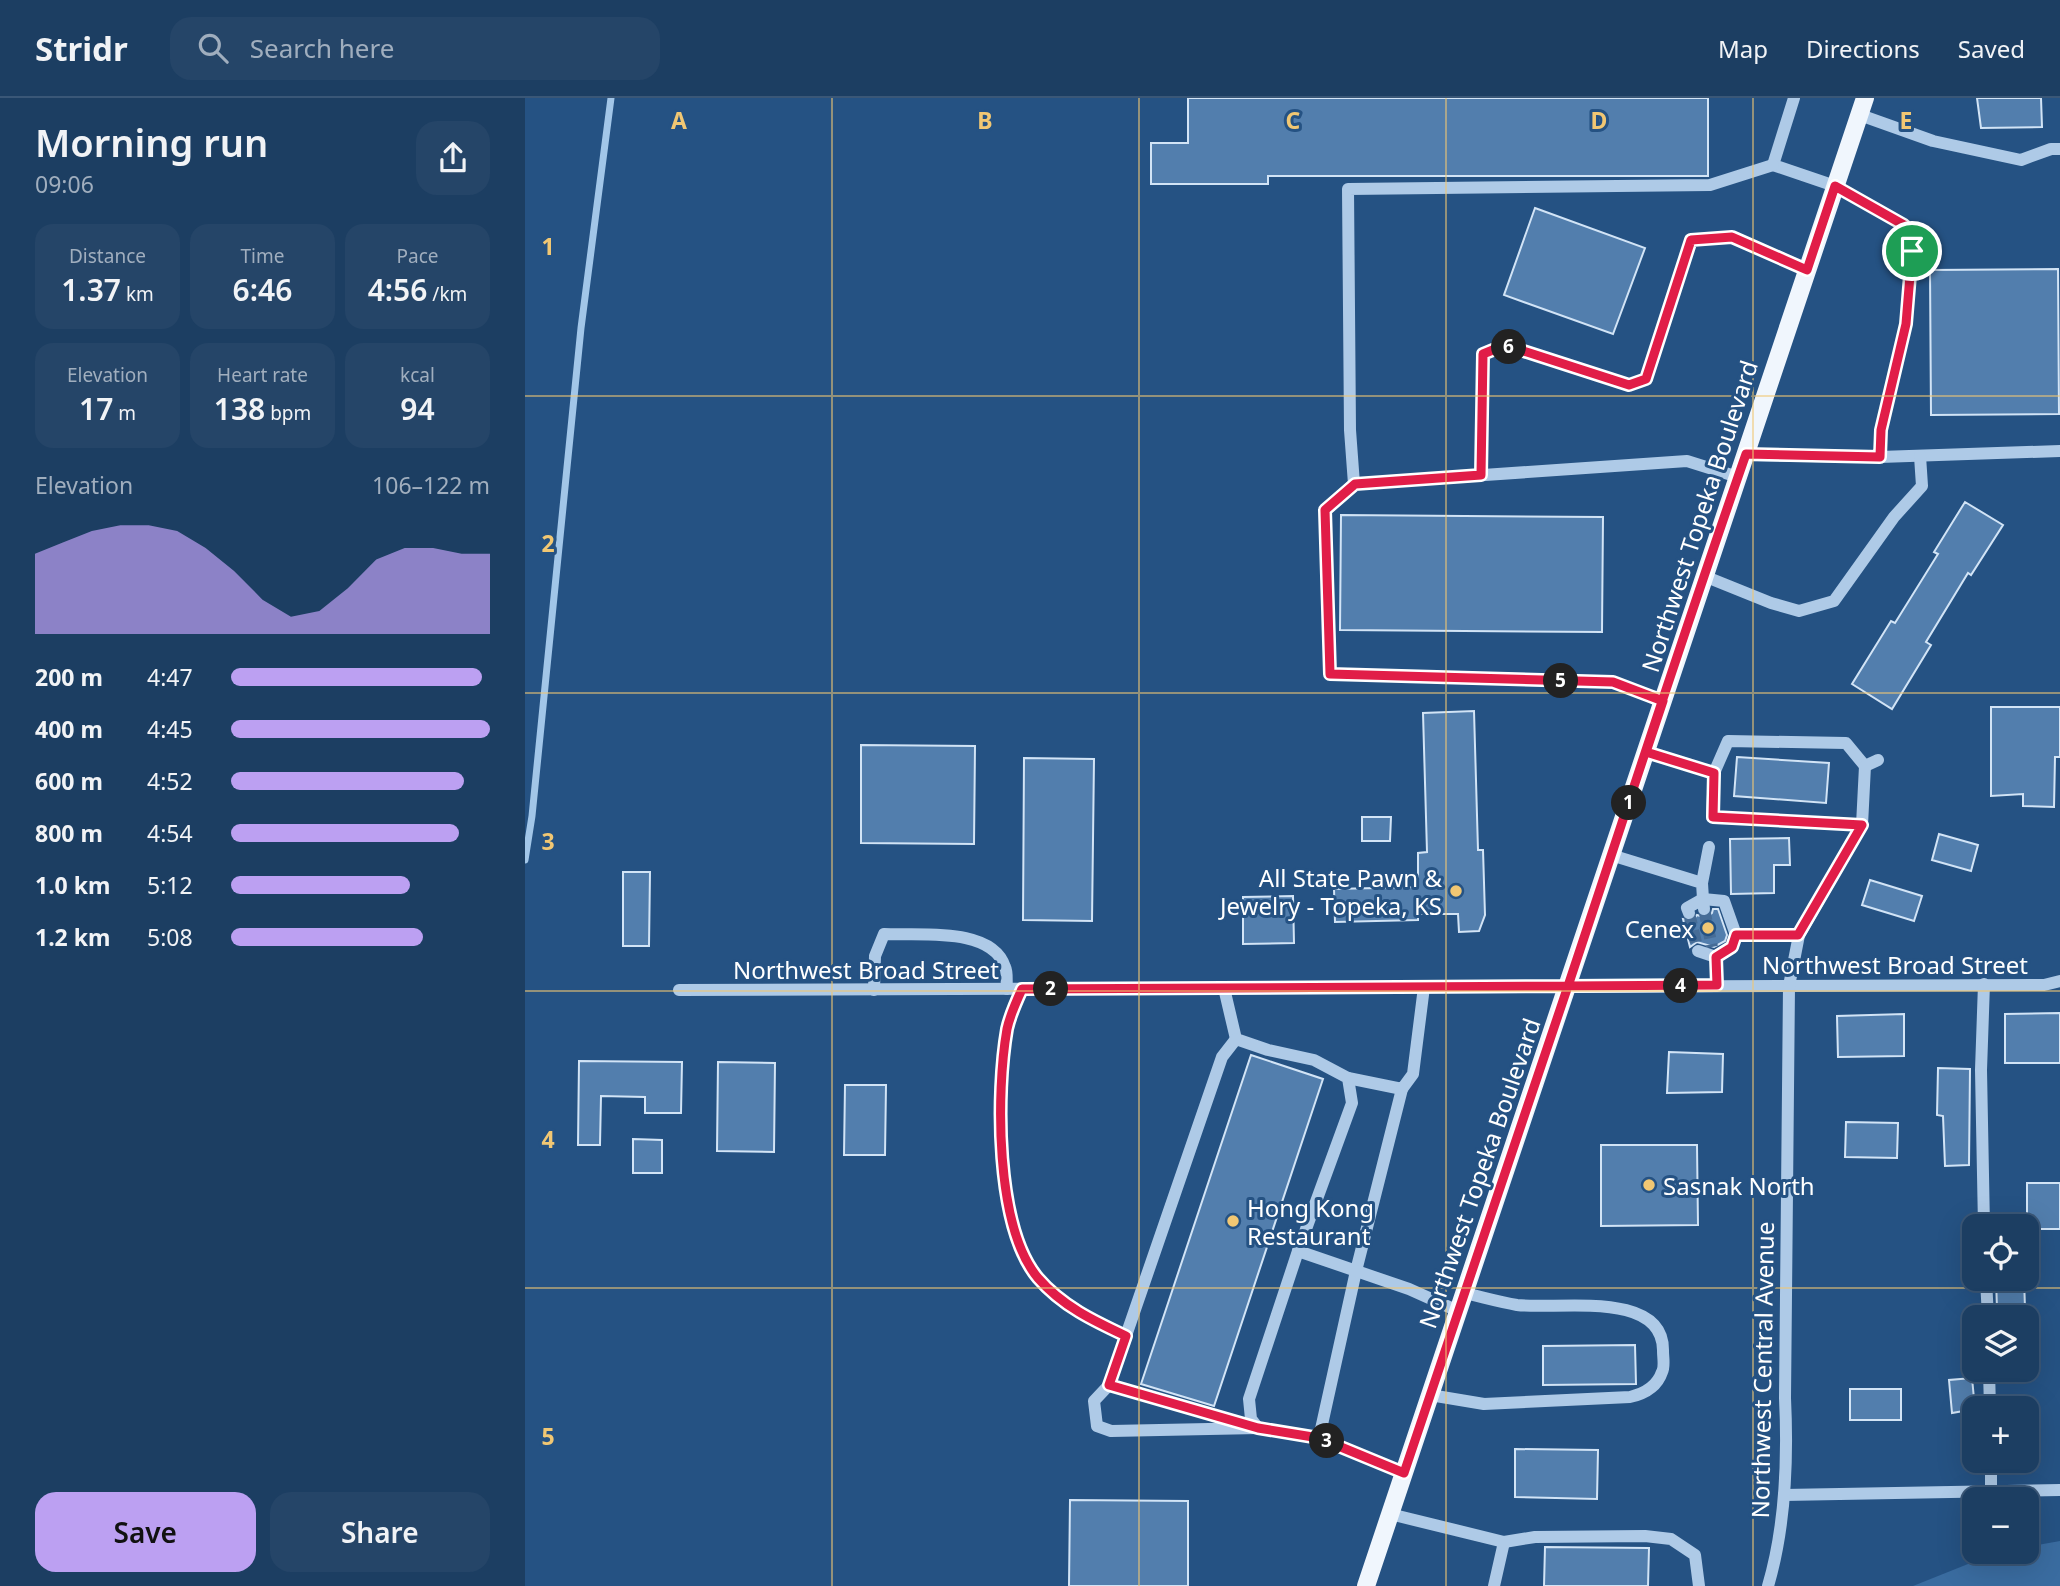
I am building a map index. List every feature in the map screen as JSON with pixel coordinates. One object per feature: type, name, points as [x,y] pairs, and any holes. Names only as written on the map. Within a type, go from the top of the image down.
[{"type":"main road","name":"Northwest Topeka Boulevard","points":[[1366,1586],[1862,106]]},
{"type":"street","points":[[1773,165],[1794,98]]},
{"type":"street","points":[[1862,106],[1933,141],[2021,160],[2052,149],[2060,149]]},
{"type":"street","points":[[1355,484],[1350,430],[1348,189],[1710,185],[1773,165],[1835,186],[1904,225],[1912,251],[1906,324],[1881,430],[1880,457]]},
{"type":"street","points":[[1481,475],[1483,354],[1505,345],[1629,385],[1646,379],[1691,240],[1732,237],[1807,270]]},
{"type":"street","points":[[1746,454],[1880,457],[2060,451]]},
{"type":"street","points":[[1705,576],[1798,611],[1834,601],[1893,517],[1922,486],[1920,456]]},
{"type":"street","points":[[1663,701],[1613,682],[1330,674],[1325,510],[1355,484],[1687,461],[1738,477]]},
{"type":"street","points":[[1736,935],[1798,935],[1862,825],[1871,763],[1846,743],[1728,741],[1714,773],[1713,817],[1862,825]]},
{"type":"street","points":[[1646,752],[1714,773]]},
{"type":"street","points":[[1704,904],[1702,883],[1709,847]]},
{"type":"street","points":[[1611,855],[1702,883]]},
{"type":"street","points":[[1689,913],[1687,908],[1724,901],[1736,935],[1732,947],[1714,952],[1698,951]]},
{"type":"street","points":[[874,990],[875,956],[884,934],[971,938],[992,947],[1006,967],[1007,989]]},
{"type":"street","name":"Northwest Central Avenue","points":[[1768,1586],[1779,1536],[1787,1442],[1785,1398],[1789,986],[1798,935]]},
{"type":"street","points":[[1714,952],[1717,985]]},
{"type":"street","name":"Northwest Broad Street","points":[[679,990],[2044,985],[2060,981]]},
{"type":"street","points":[[1984,1214],[1981,1070],[1985,984]]},
{"type":"street","points":[[1319,1438],[1356,1271],[1402,1089],[1413,1074],[1424,987]]},
{"type":"street","points":[[1224,988],[1236,1039]]},
{"type":"street","points":[[1022,989],[1007,1027],[1002,1116],[1002,1156],[1006,1192],[1015,1229],[1024,1255],[1036,1276],[1055,1295],[1085,1316],[1126,1336]]},
{"type":"street","points":[[1236,1039],[1268,1050],[1314,1060],[1348,1078],[1402,1089]]},
{"type":"street","points":[[1236,1039],[1222,1057],[1109,1385],[1094,1401],[1094,1412],[1097,1426],[1111,1431],[1258,1428]]},
{"type":"street","points":[[1258,1428],[1251,1419],[1249,1399],[1352,1103],[1348,1078]]},
{"type":"street","points":[[1299,1251],[1409,1289],[1458,1311]]},
{"type":"street","points":[[1430,1395],[1483,1404],[1630,1397],[1643,1394],[1655,1384],[1663,1371],[1663,1343],[1658,1328],[1647,1318],[1630,1311],[1607,1307],[1517,1305],[1464,1293]]},
{"type":"street","points":[[1109,1385],[1258,1428],[1319,1438],[1404,1473]]},
{"type":"street","points":[[2039,1491],[2060,1490]]},
{"type":"street","points":[[1784,1495],[1962,1492]]},
{"type":"street","points":[[1390,1514],[1504,1542],[1535,1537],[1646,1536],[1671,1539],[1695,1555],[1699,1586]]},
{"type":"street","points":[[1494,1586],[1504,1542]]},
{"type":"shaded area","points":[[2060,1541],[2060,1586],[1913,1586],[1968,1564],[2039,1564],[2039,1545]]},
{"type":"building","points":[[1188,98],[1708,98],[1708,176],[1268,176],[1268,184],[1151,184],[1151,143],[1188,143]]},
{"type":"building","points":[[1977,98],[2041,98],[2042,127],[1981,128]]},
{"type":"building","points":[[1535,208],[1645,248],[1613,334],[1504,295]]},
{"type":"building","points":[[2058,269],[2059,414],[1931,415],[1930,270]]},
{"type":"building","points":[[1965,502],[2003,525],[1971,575],[1968,573],[1926,642],[1931,645],[1892,709],[1852,684],[1891,621],[1895,623],[1938,554],[1934,552]]},
{"type":"building","points":[[1341,515],[1603,517],[1602,632],[1340,630]]},
{"type":"building","points":[[1991,707],[2060,707],[2060,757],[2055,757],[2054,807],[2023,806],[2023,794],[1991,796]]},
{"type":"building","points":[[1474,711],[1478,850],[1483,850],[1485,915],[1479,931],[1459,932],[1458,914],[1418,914],[1418,920],[1335,922],[1334,889],[1418,887],[1418,853],[1427,852],[1423,713]]},
{"type":"building","points":[[861,745],[975,746],[974,844],[861,843]]},
{"type":"building","points":[[1737,757],[1829,763],[1826,803],[1734,796]]},
{"type":"building","points":[[1024,758],[1094,759],[1092,921],[1023,920]]},
{"type":"building","points":[[1362,817],[1391,817],[1390,841],[1362,841]]},
{"type":"building","points":[[1939,834],[1978,845],[1971,871],[1932,860]]},
{"type":"building","points":[[1789,838],[1790,865],[1774,865],[1774,893],[1731,894],[1730,839]]},
{"type":"building","points":[[623,872],[650,872],[649,946],[623,946]]},
{"type":"building","points":[[1870,880],[1922,896],[1914,921],[1862,905]]},
{"type":"building","points":[[1293,896],[1294,943],[1243,944],[1243,897]]},
{"type":"building","points":[[1713,909],[1718,909],[1727,935],[1725,941],[1714,947],[1697,942],[1690,947],[1683,919],[1692,921],[1697,915],[1706,918]]},
{"type":"building","points":[[2060,1013],[2060,1063],[2005,1063],[2005,1014]]},
{"type":"building","points":[[1904,1014],[1904,1056],[1838,1057],[1837,1016]]},
{"type":"building","points":[[1669,1052],[1723,1054],[1722,1092],[1667,1093]]},
{"type":"building","points":[[1251,1055],[1323,1079],[1214,1406],[1141,1384]]},
{"type":"building","points":[[579,1061],[682,1062],[681,1113],[645,1113],[645,1097],[601,1096],[600,1145],[578,1145]]},
{"type":"building","points":[[718,1062],[775,1063],[774,1152],[717,1151]]},
{"type":"building","points":[[1938,1068],[1970,1069],[1969,1165],[1945,1166],[1943,1116],[1937,1115]]},
{"type":"building","points":[[845,1085],[886,1085],[885,1155],[844,1155]]},
{"type":"building","points":[[1846,1122],[1898,1123],[1897,1158],[1845,1157]]},
{"type":"building","points":[[633,1139],[662,1140],[662,1173],[633,1173]]},
{"type":"building","name":"Sasnak North","points":[[1601,1145],[1697,1145],[1698,1225],[1601,1226]]},
{"type":"building","points":[[2027,1183],[2060,1183],[2060,1229],[2039,1229],[2039,1214],[2027,1214]]},
{"type":"building","points":[[1996,1291],[2024,1291],[2025,1305],[1997,1305]]},
{"type":"building","points":[[1635,1345],[1636,1384],[1543,1385],[1543,1346]]},
{"type":"building","points":[[1962,1379],[1962,1382],[1972,1382],[1974,1396],[1962,1396],[1962,1411],[1952,1413],[1949,1380]]},
{"type":"building","points":[[1850,1389],[1901,1389],[1901,1420],[1850,1420]]},
{"type":"building","points":[[1515,1449],[1598,1450],[1597,1499],[1515,1497]]},
{"type":"building","points":[[1070,1500],[1188,1501],[1188,1586],[1069,1586]]},
{"type":"building","points":[[1545,1547],[1649,1548],[1648,1586],[1544,1586]]},
{"type":"waterway","points":[[525,860],[532,816],[581,328],[611,98]]},
{"type":"tunnel","points":[[1704,909],[1712,947]]},
{"type":"tunnel","points":[[1689,913],[1698,951]]},
{"type":"place","name":"All State Pawn & Jewelry - Topeka, KS","points":[[1456,891]]},
{"type":"place","name":"Cenex","points":[[1708,928]]},
{"type":"place","name":"Sasnak North","points":[[1649,1185]]},
{"type":"place","name":"Hong Kong Restaurant","points":[[1233,1221]]},
{"type":"route","points":[[1912,251],[1904,225],[1835,186],[1807,270],[1732,237],[1691,240],[1646,379],[1629,385],[1505,345],[1483,354],[1481,475],[1355,484],[1325,510],[1330,674],[1613,682],[1663,701],[1646,752],[1714,773],[1713,817],[1862,825],[1798,935],[1736,935],[1732,947],[1716,957],[1717,985],[1568,986],[1404,1473],[1319,1438],[1258,1428],[1109,1385],[1126,1336],[1085,1316],[1055,1295],[1036,1276],[1024,1255],[1006,1192],[1002,1156],[1004,1059],[1007,1027],[1022,989],[1568,986],[1646,752],[1723,521],[1746,454],[1880,457],[1881,430],[1906,324],[1912,251]]}]
